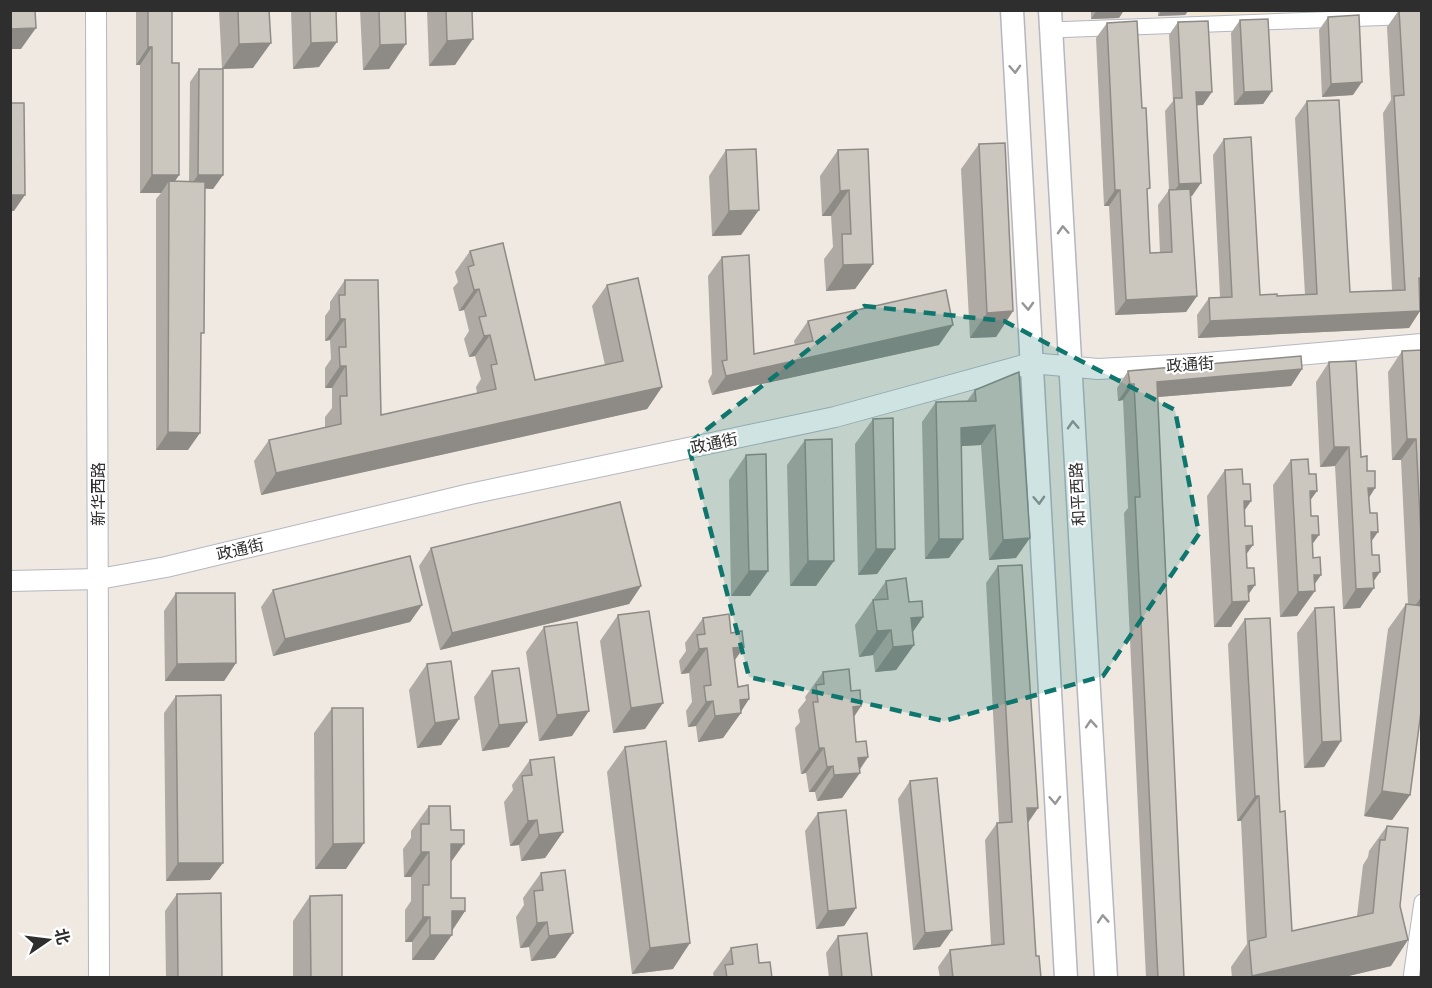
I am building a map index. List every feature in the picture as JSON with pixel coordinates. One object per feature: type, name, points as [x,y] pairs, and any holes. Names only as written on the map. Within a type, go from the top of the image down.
[{"type":"main road","points":[[1012,10],[1066,978]]},
{"type":"main road","name":"和平西路","points":[[1051,20],[1106,978]]},
{"type":"street","name":"新华西路","points":[[96,10],[99,978]]},
{"type":"street","points":[[1051,20],[1422,16]]},
{"type":"street","name":"政通街","points":[[10,581],[98,579],[166,567],[470,494],[835,417],[1031,363],[1098,369],[1195,364],[1422,344]]},
{"type":"street","points":[[1411,978],[1422,902]]},
{"type":"highlighted area","points":[[864,306],[1004,321],[1175,410],[1199,534],[1103,676],[944,721],[749,677],[688,444]]},
{"type":"shaded area","points":[[1189,10],[1395,11],[1190,22]]},
{"type":"building","points":[[10,10],[35,10],[36,28],[10,29]]},
{"type":"building","points":[[148,10],[172,10],[172,63],[179,63],[179,175],[152,175],[152,47],[148,47]]},
{"type":"building","points":[[238,10],[269,10],[271,43],[239,44]]},
{"type":"building","points":[[310,10],[336,10],[337,42],[311,43]]},
{"type":"building","points":[[379,10],[405,10],[406,44],[380,45]]},
{"type":"building","points":[[446,10],[472,10],[473,39],[447,41]]},
{"type":"building","points":[[1399,10],[1422,10],[1420,311],[1210,321],[1209,298],[1232,297],[1224,139],[1251,137],[1260,295],[1317,294],[1307,101],[1339,100],[1350,292],[1405,290],[1394,96],[1404,95]]},
{"type":"building","points":[[1359,15],[1362,82],[1331,84],[1328,17]]},
{"type":"building","points":[[1268,19],[1272,91],[1244,92],[1240,20]]},
{"type":"building","points":[[1137,21],[1142,108],[1146,108],[1150,253],[1172,252],[1169,190],[1190,189],[1197,296],[1126,300],[1120,190],[1115,190],[1107,23]]},
{"type":"building","points":[[1208,21],[1212,92],[1196,92],[1201,183],[1179,184],[1174,98],[1182,98],[1178,22]]},
{"type":"building","points":[[199,69],[223,69],[223,175],[198,175]]},
{"type":"building","points":[[10,103],[24,103],[25,195],[10,195]]},
{"type":"building","points":[[1005,143],[1013,311],[987,313],[979,144]]},
{"type":"building","points":[[756,149],[759,210],[729,211],[726,150]]},
{"type":"building","points":[[868,149],[873,264],[843,265],[842,234],[851,234],[849,190],[840,191],[838,150]]},
{"type":"building","points":[[169,181],[205,182],[204,333],[201,333],[200,433],[168,432]]},
{"type":"building","points":[[503,243],[535,380],[623,361],[607,285],[638,278],[662,387],[276,473],[269,440],[341,424],[340,396],[347,396],[346,366],[340,366],[339,347],[346,347],[345,319],[340,319],[339,295],[345,295],[345,280],[378,280],[381,415],[496,389],[491,365],[497,364],[490,335],[484,336],[479,317],[486,316],[479,289],[474,290],[468,267],[474,265],[470,251]]},
{"type":"building","points":[[749,255],[754,354],[813,341],[808,321],[946,290],[953,325],[726,376],[722,361],[727,360],[722,257]]},
{"type":"building","points":[[1422,350],[1422,555],[1416,439],[1407,439],[1402,351]]},
{"type":"building","points":[[1301,356],[1302,369],[1157,382],[1184,978],[1158,978],[1135,497],[1140,497],[1134,384],[1130,384],[1128,371]]},
{"type":"building","points":[[1356,361],[1361,457],[1367,456],[1367,471],[1375,471],[1375,488],[1368,488],[1370,513],[1377,513],[1378,532],[1371,532],[1372,555],[1379,555],[1380,572],[1373,573],[1374,588],[1356,589],[1349,447],[1334,447],[1329,362]]},
{"type":"building","points":[[1019,372],[1030,538],[1003,540],[995,425],[961,428],[963,539],[939,539],[936,402],[976,401],[975,390]]},
{"type":"building","points":[[893,418],[895,549],[876,549],[873,419]]},
{"type":"building","points":[[832,439],[834,561],[808,561],[805,440]]},
{"type":"building","points":[[766,454],[768,571],[749,571],[746,455]]},
{"type":"building","points":[[1308,459],[1309,474],[1316,474],[1317,491],[1310,491],[1311,516],[1318,516],[1319,535],[1312,535],[1313,558],[1320,557],[1321,575],[1314,575],[1315,591],[1298,592],[1291,460]]},
{"type":"building","points":[[1242,469],[1243,484],[1250,484],[1251,501],[1244,501],[1245,526],[1252,526],[1253,545],[1246,546],[1247,568],[1254,568],[1255,585],[1248,586],[1249,601],[1232,602],[1225,470]]},
{"type":"building","points":[[620,502],[641,586],[452,633],[431,548]]},
{"type":"building","points":[[410,556],[422,605],[285,639],[273,590]]},
{"type":"building","points":[[1022,565],[1038,808],[1027,808],[1036,956],[1039,956],[1041,978],[953,978],[950,950],[1004,944],[997,823],[1012,822],[998,566]]},
{"type":"building","points":[[906,578],[909,602],[922,601],[923,617],[911,618],[914,645],[893,647],[891,630],[877,631],[873,600],[888,599],[886,581]]},
{"type":"building","points":[[176,593],[235,593],[236,663],[177,664]]},
{"type":"building","points":[[1406,604],[1422,606],[1422,704],[1410,795],[1382,791]]},
{"type":"building","points":[[1334,607],[1341,741],[1322,742],[1315,608]]},
{"type":"building","points":[[649,611],[663,703],[631,708],[618,615]]},
{"type":"building","points":[[729,614],[731,633],[742,631],[744,647],[733,648],[738,687],[748,685],[749,699],[740,700],[741,713],[715,716],[713,701],[706,702],[704,686],[711,685],[707,648],[699,649],[697,635],[705,634],[703,618]]},
{"type":"building","points":[[1270,618],[1280,812],[1285,811],[1292,931],[1373,913],[1380,840],[1385,840],[1387,826],[1408,828],[1400,906],[1408,940],[1252,976],[1249,941],[1266,937],[1259,796],[1255,796],[1245,619]]},
{"type":"building","points":[[577,622],[589,711],[557,715],[544,627]]},
{"type":"building","points":[[451,661],[459,719],[435,723],[427,664]]},
{"type":"building","points":[[519,668],[527,722],[499,725],[492,671]]},
{"type":"building","points":[[849,669],[851,691],[860,690],[861,706],[853,707],[856,742],[866,741],[868,757],[858,758],[860,773],[834,775],[833,766],[827,767],[824,748],[819,748],[813,702],[818,702],[816,685],[824,684],[823,672]]},
{"type":"building","points":[[221,695],[223,863],[178,863],[176,696]]},
{"type":"building","points":[[332,708],[363,708],[364,843],[333,844]]},
{"type":"building","points":[[666,741],[690,943],[650,948],[625,747]]},
{"type":"building","points":[[554,757],[563,832],[539,835],[537,820],[528,821],[522,776],[532,775],[530,760]]},
{"type":"building","points":[[937,778],[952,930],[925,933],[910,781]]},
{"type":"building","points":[[429,806],[450,806],[451,830],[464,830],[464,844],[451,844],[451,898],[465,898],[465,911],[452,911],[452,935],[430,935],[430,917],[423,917],[423,885],[429,885],[429,852],[421,852],[421,824],[429,824]]},
{"type":"building","points":[[846,810],[856,908],[828,911],[818,813]]},
{"type":"building","points":[[565,870],[573,933],[549,936],[547,922],[537,923],[534,891],[543,890],[541,873]]},
{"type":"building","points":[[221,893],[222,978],[178,978],[177,894]]},
{"type":"building","points":[[342,895],[342,978],[311,978],[310,896]]},
{"type":"building","points":[[867,933],[872,978],[842,978],[838,936]]},
{"type":"building","points":[[757,944],[759,963],[770,962],[772,978],[727,978],[725,965],[733,964],[731,948]]}]
